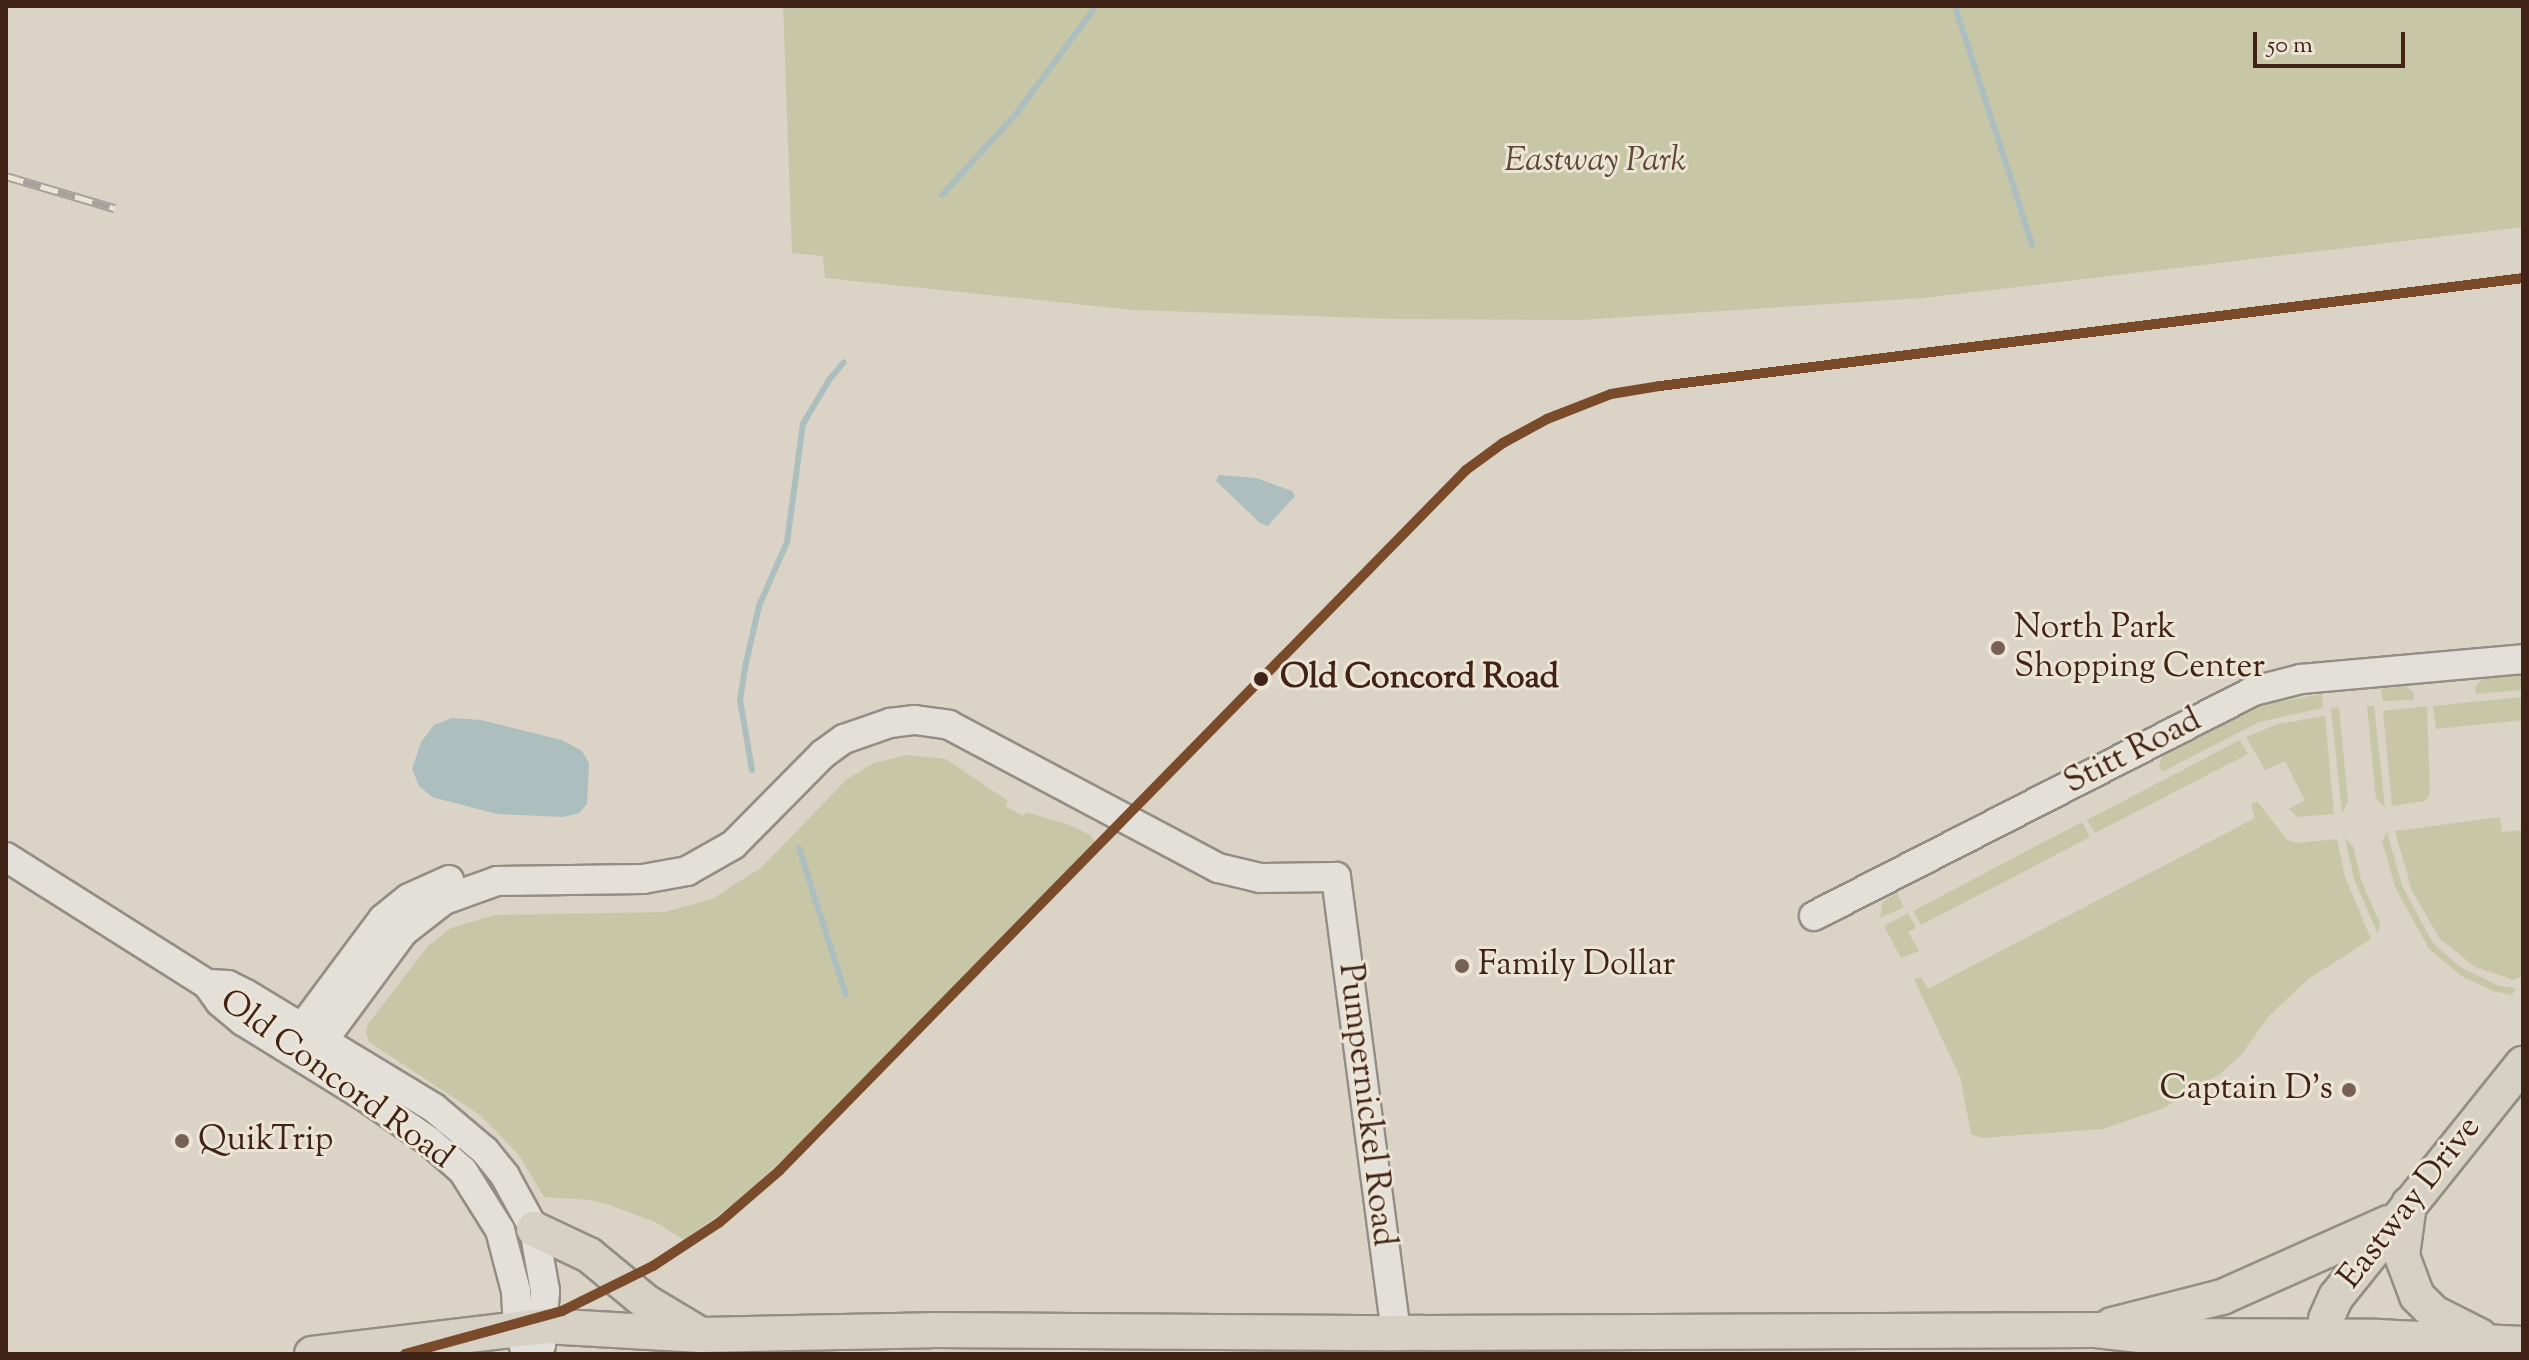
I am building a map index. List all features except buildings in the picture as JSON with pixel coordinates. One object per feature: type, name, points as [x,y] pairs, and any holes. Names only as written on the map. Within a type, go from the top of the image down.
[{"type":"main road","name":"Eastway Drive","points":[[2323,1345],[2326,1319],[2336,1297],[2523,1064]]},
{"type":"main road","points":[[2096,1330],[2222,1297],[2403,1212],[2402,1256],[2417,1296],[2434,1313],[2507,1343]]},
{"type":"main road","points":[[534,1229],[589,1255],[646,1302],[701,1335]]},
{"type":"main road","points":[[312,1354],[532,1340],[931,1330],[1396,1333],[2096,1330],[2146,1336],[2323,1345],[2507,1343]]},
{"type":"main road","points":[[1624,1354],[1745,1332]]},
{"type":"street","name":"Stitt Road","points":[[1814,916],[2254,691],[2301,679],[2523,659]]},
{"type":"street","name":"Pumpernickel Road","points":[[304,1045],[413,921],[444,900],[497,881],[656,879],[697,867],[733,845],[835,744],[876,726],[915,720],[962,729],[1229,872],[1260,878],[1336,877],[1396,1333]]},
{"type":"street","name":"Old Concord Road","points":[[6,857],[207,984],[231,1012],[304,1045],[461,1128],[505,1176],[534,1229],[545,1291],[532,1340]]},
{"type":"street","name":"Old Concord Road","points":[[304,1045],[463,1171],[500,1230],[532,1340]]},
{"type":"green space","name":"Eastway Park","points":[[783,6],[2523,6],[2523,227],[1924,298],[1581,320],[1395,319],[1134,310],[825,278],[823,256],[792,253]]},
{"type":"green space","points":[[2523,675],[2523,690],[2476,694],[2475,687],[2482,679]]},
{"type":"green space","points":[[2406,686],[2414,693],[2414,700],[2383,701],[2381,689]]},
{"type":"green space","points":[[2322,694],[2323,708],[2259,722],[2162,772],[2159,766],[2163,755],[2240,715],[2270,703]]},
{"type":"green space","points":[[2523,697],[2523,720],[2436,729],[2433,706]]},
{"type":"green space","points":[[2367,706],[2374,706],[2385,808],[2376,799]]},
{"type":"green space","points":[[2427,706],[2430,795],[2425,801],[2392,806],[2383,711]]},
{"type":"green space","points":[[2339,708],[2348,802],[2342,813],[2331,709]]},
{"type":"green space","points":[[2325,716],[2334,814],[2297,817],[2289,809],[2305,800],[2285,761],[2265,770],[2246,737],[2278,724]]},
{"type":"green space","points":[[2240,740],[2248,754],[2095,833],[2087,820]]},
{"type":"green space","points":[[907,755],[946,759],[1008,801],[1005,806],[1023,816],[1026,812],[1070,825],[1090,835],[1095,842],[798,1145],[739,1200],[684,1240],[655,1222],[610,1205],[591,1200],[544,1197],[519,1155],[480,1115],[369,1042],[366,1032],[368,1024],[428,946],[451,928],[494,915],[665,912],[712,899],[762,867],[847,779],[874,763]]},
{"type":"green space","points":[[2257,801],[2287,840],[2298,843],[2337,839],[2345,877],[2371,939],[2307,980],[2269,1016],[2241,1055],[2221,1073],[2162,1109],[2103,1129],[1981,1138],[1971,1134],[1960,1077],[1914,979],[1921,977],[1928,989],[2255,818],[2251,805]]},
{"type":"green space","points":[[2500,817],[2502,832],[2523,830],[2523,976],[2514,980],[2475,967],[2440,939],[2412,891],[2395,831]]},
{"type":"green space","points":[[2082,822],[2090,837],[1921,925],[1913,911]]},
{"type":"green space","points":[[2387,832],[2402,886],[2433,943],[2460,967],[2499,986],[2516,988],[2512,995],[2493,991],[2463,977],[2429,949],[2395,887],[2382,841]]},
{"type":"green space","points":[[2345,838],[2353,846],[2361,880],[2380,924],[2378,934],[2354,879]]},
{"type":"green space","points":[[1897,893],[1904,907],[1880,918],[1882,903]]},
{"type":"green space","points":[[1908,913],[1916,928],[1908,932],[1919,951],[1901,958],[1884,926]]},
{"type":"shaded area","points":[[1219,475],[1256,478],[1292,491],[1295,496],[1268,526],[1260,523],[1216,481]]},
{"type":"shaded area","points":[[452,718],[481,720],[562,740],[582,751],[589,763],[587,804],[579,813],[563,817],[497,814],[432,797],[419,786],[412,769],[421,742],[434,725]]},
{"type":"waterway","points":[[942,195],[1016,114],[1096,6]]},
{"type":"waterway","points":[[1955,6],[2032,245]]},
{"type":"waterway","points":[[752,770],[740,700],[746,663],[759,606],[787,542],[803,424],[829,380],[844,362]]},
{"type":"waterway","points":[[799,848],[846,995]]},
{"type":"railway","points":[[6,176],[114,208]]},
{"type":"transit line","points":[[405,1354],[562,1311],[653,1266],[720,1222],[779,1171],[1466,470],[1503,443],[1547,419],[1611,394],[1660,386],[2523,278]]},
{"type":"place","name":"North Park Shopping Center","points":[[1998,648]]},
{"type":"place","name":"Old Concord Road","points":[[1261,679]]},
{"type":"place","name":"Family Dollar","points":[[1462,966]]},
{"type":"place","name":"Captain D's","points":[[2349,1090]]},
{"type":"place","name":"QuikTrip","points":[[182,1141]]}]
